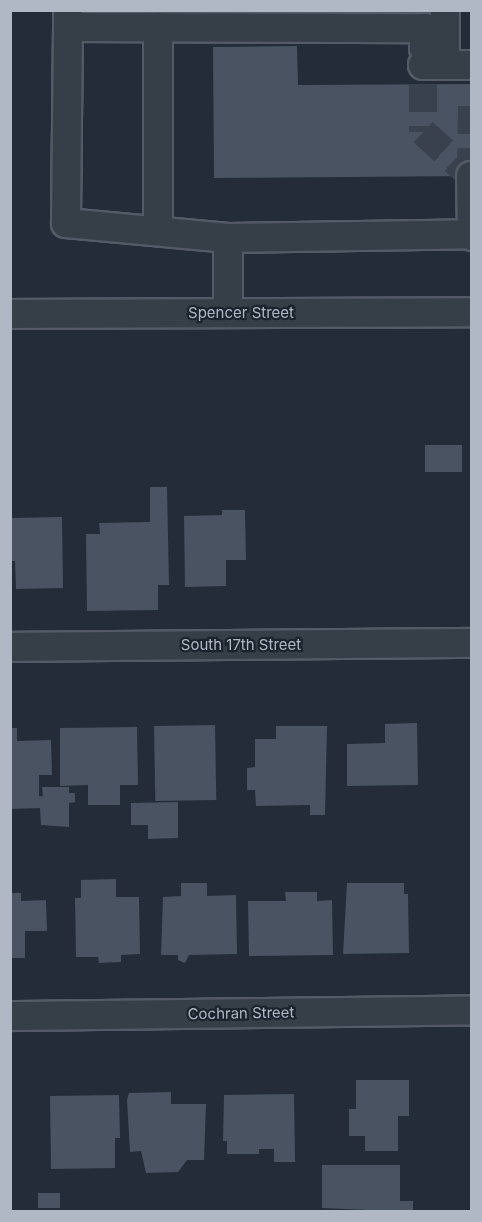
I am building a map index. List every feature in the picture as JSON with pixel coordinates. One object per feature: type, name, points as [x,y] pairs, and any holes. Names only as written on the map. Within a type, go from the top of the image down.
[{"type":"street","points":[[439,63],[445,10]]},
{"type":"street","points":[[439,63],[424,28],[158,27],[68,19],[66,223],[228,238],[471,235],[471,176]]},
{"type":"street","points":[[158,27],[158,231]]},
{"type":"street","points":[[228,238],[228,313]]},
{"type":"street","name":"Spencer Street","points":[[10,314],[471,312]]},
{"type":"street","name":"South 17th Street","points":[[10,647],[471,643]]},
{"type":"street","name":"Cochran Street","points":[[10,1016],[471,1010]]},
{"type":"building","points":[[297,46],[298,85],[472,84],[472,176],[214,178],[213,47]]},
{"type":"building","points":[[425,445],[462,445],[462,472],[425,472]]},
{"type":"building","points":[[150,487],[167,487],[169,585],[158,585],[158,610],[87,611],[86,534],[100,534],[99,523],[150,522]]},
{"type":"building","points":[[222,510],[245,510],[246,560],[226,560],[226,586],[185,587],[184,516],[222,515]]},
{"type":"building","points":[[62,517],[63,588],[16,589],[15,561],[10,561],[10,518]]},
{"type":"building","points":[[417,723],[418,785],[347,786],[347,744],[385,743],[385,724]]},
{"type":"building","points":[[215,725],[216,800],[155,801],[154,726]]},
{"type":"building","points":[[276,726],[327,726],[325,815],[310,815],[310,805],[256,806],[255,790],[247,790],[247,768],[255,767],[255,739],[276,739]]},
{"type":"building","points":[[137,727],[138,785],[120,785],[120,805],[88,805],[88,785],[60,786],[60,728]]},
{"type":"building","points":[[10,728],[17,728],[17,741],[51,740],[52,775],[39,775],[39,796],[43,796],[42,787],[69,787],[69,793],[75,793],[75,802],[69,803],[69,827],[41,825],[40,808],[10,809]]},
{"type":"building","points":[[178,802],[178,838],[148,839],[148,825],[131,825],[131,803]]},
{"type":"building","points":[[116,879],[116,897],[139,897],[140,954],[121,955],[121,962],[99,963],[98,957],[76,957],[75,898],[81,898],[81,880]]},
{"type":"building","points":[[181,883],[207,883],[207,896],[236,895],[237,954],[189,955],[185,963],[178,960],[178,955],[161,955],[163,897],[181,896]]},
{"type":"building","points":[[347,883],[404,883],[404,894],[408,894],[409,953],[343,954]]},
{"type":"building","points":[[285,892],[317,892],[317,901],[332,900],[333,955],[249,956],[248,901],[286,901]]},
{"type":"building","points":[[10,893],[21,893],[21,901],[46,900],[47,931],[25,931],[25,958],[10,958]]},
{"type":"building","points":[[356,1080],[409,1080],[409,1116],[398,1116],[398,1151],[365,1151],[365,1136],[349,1136],[349,1109],[356,1109]]},
{"type":"building","points":[[171,1092],[171,1104],[206,1104],[204,1160],[187,1160],[178,1172],[146,1173],[141,1151],[130,1152],[127,1100],[129,1093]]},
{"type":"building","points":[[294,1094],[295,1162],[274,1162],[274,1149],[259,1149],[259,1154],[227,1154],[227,1141],[223,1141],[224,1095]]},
{"type":"building","points":[[119,1095],[120,1138],[115,1138],[115,1168],[51,1169],[50,1096]]},
{"type":"building","points":[[322,1165],[400,1165],[400,1201],[413,1201],[413,1212],[322,1208]]},
{"type":"building","points":[[38,1193],[60,1193],[60,1208],[38,1208]]},
{"type":"tunnel","points":[[423,84],[423,132],[471,176]]},
{"type":"tunnel","points":[[471,176],[472,103]]}]
